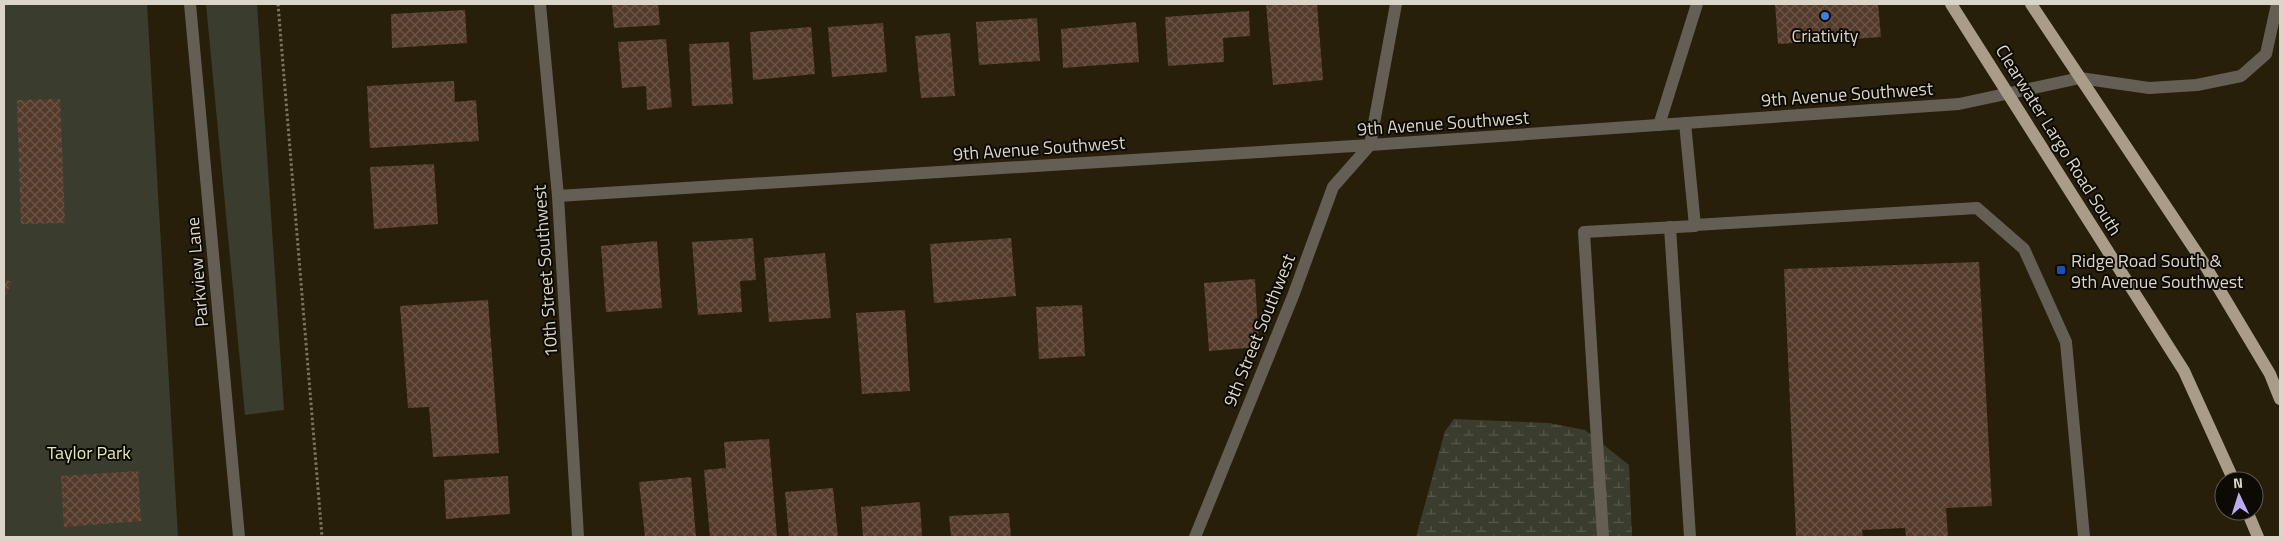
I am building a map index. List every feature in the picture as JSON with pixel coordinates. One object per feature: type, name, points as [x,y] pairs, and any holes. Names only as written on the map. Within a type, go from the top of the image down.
[{"type":"main road","name":"Clearwater Largo Road South","points":[[1951,4],[2184,371],[2229,471]]},
{"type":"main road","points":[[2031,4],[2145,171],[2203,262],[2270,374],[2280,399]]},
{"type":"main road","points":[[2250,521],[2256,537]]},
{"type":"street","name":"Parkview Lane","points":[[190,4],[239,537]]},
{"type":"street","name":"10th Street Southwest","points":[[540,4],[558,196],[578,537]]},
{"type":"street","points":[[1370,145],[1396,4]]},
{"type":"street","points":[[1659,125],[1697,4]]},
{"type":"street","name":"9th Avenue Southwest","points":[[558,196],[1370,145],[1959,104],[2080,78],[2149,88],[2197,85],[2241,76],[2266,54],[2277,4]]},
{"type":"street","points":[[1685,123],[1695,225]]},
{"type":"street","name":"9th Street Southwest","points":[[1195,537],[1293,296],[1333,187],[1370,145]]},
{"type":"street","points":[[1603,537],[1584,232],[1977,208],[2024,249],[2066,342],[2084,537]]},
{"type":"street","points":[[1670,227],[1690,537]]},
{"type":"path","points":[[278,4],[322,537]]},
{"type":"green space","name":"Taylor Park","points":[[4,4],[147,4],[178,537],[4,537]]},
{"type":"green space","points":[[206,4],[257,4],[284,410],[245,415]]},
{"type":"green space","points":[[1454,419],[1549,423],[1585,430],[1629,465],[1632,537],[1416,537],[1445,431]]},
{"type":"building","points":[[612,4],[658,4],[660,25],[614,28]]},
{"type":"building","points":[[1266,4],[1317,4],[1323,80],[1273,85]]},
{"type":"building","points":[[1775,4],[1878,4],[1881,37],[1778,44]]},
{"type":"building","points":[[465,10],[467,43],[392,48],[391,14]]},
{"type":"building","points":[[1249,11],[1250,36],[1223,38],[1224,62],[1168,66],[1165,17]]},
{"type":"building","points":[[1037,18],[1040,61],[979,65],[976,22]]},
{"type":"building","points":[[1136,22],[1139,62],[1063,68],[1061,29]]},
{"type":"building","points":[[883,23],[887,72],[832,77],[828,27]]},
{"type":"building","points":[[811,27],[815,74],[753,80],[750,32]]},
{"type":"building","points":[[950,33],[955,96],[921,98],[915,36]]},
{"type":"building","points":[[666,39],[672,107],[647,110],[646,86],[622,88],[618,42]]},
{"type":"building","points":[[729,42],[733,104],[692,106],[689,44]]},
{"type":"building","points":[[454,81],[455,102],[476,100],[479,141],[370,148],[367,86]]},
{"type":"building","points":[[60,99],[65,223],[21,224],[17,100]]},
{"type":"building","points":[[434,164],[438,224],[374,229],[370,167]]},
{"type":"building","points":[[753,238],[756,280],[740,281],[742,312],[698,315],[692,242]]},
{"type":"building","points":[[1011,238],[1016,296],[934,303],[930,244]]},
{"type":"building","points":[[657,241],[662,308],[606,312],[601,246]]},
{"type":"building","points":[[825,253],[831,318],[769,322],[764,258]]},
{"type":"building","points":[[1979,262],[1992,506],[1946,508],[1948,537],[1906,537],[1905,528],[1862,530],[1863,537],[1796,537],[1784,269]]},
{"type":"building","points":[[4,278],[12,283],[4,297]]},
{"type":"building","points":[[1255,279],[1259,347],[1209,351],[1204,283]]},
{"type":"building","points":[[488,300],[499,453],[433,457],[429,407],[408,408],[400,306]]},
{"type":"building","points":[[1082,305],[1085,356],[1039,359],[1036,307]]},
{"type":"building","points":[[905,310],[910,391],[862,394],[856,313]]},
{"type":"building","points":[[769,439],[777,537],[710,537],[704,470],[726,468],[724,442]]},
{"type":"building","points":[[138,471],[141,521],[64,527],[61,476]]},
{"type":"building","points":[[508,476],[510,514],[446,519],[444,480]]},
{"type":"building","points":[[691,477],[696,537],[645,537],[639,482]]},
{"type":"building","points":[[833,488],[838,537],[789,537],[785,492]]},
{"type":"building","points":[[920,502],[922,537],[863,537],[861,507]]},
{"type":"building","points":[[1009,513],[1011,537],[951,537],[949,516]]},
{"type":"place","name":"Criativity","points":[[1825,16]]},
{"type":"place","name":"Ridge Road South & 9th Avenue Southwest","points":[[2061,270]]}]
